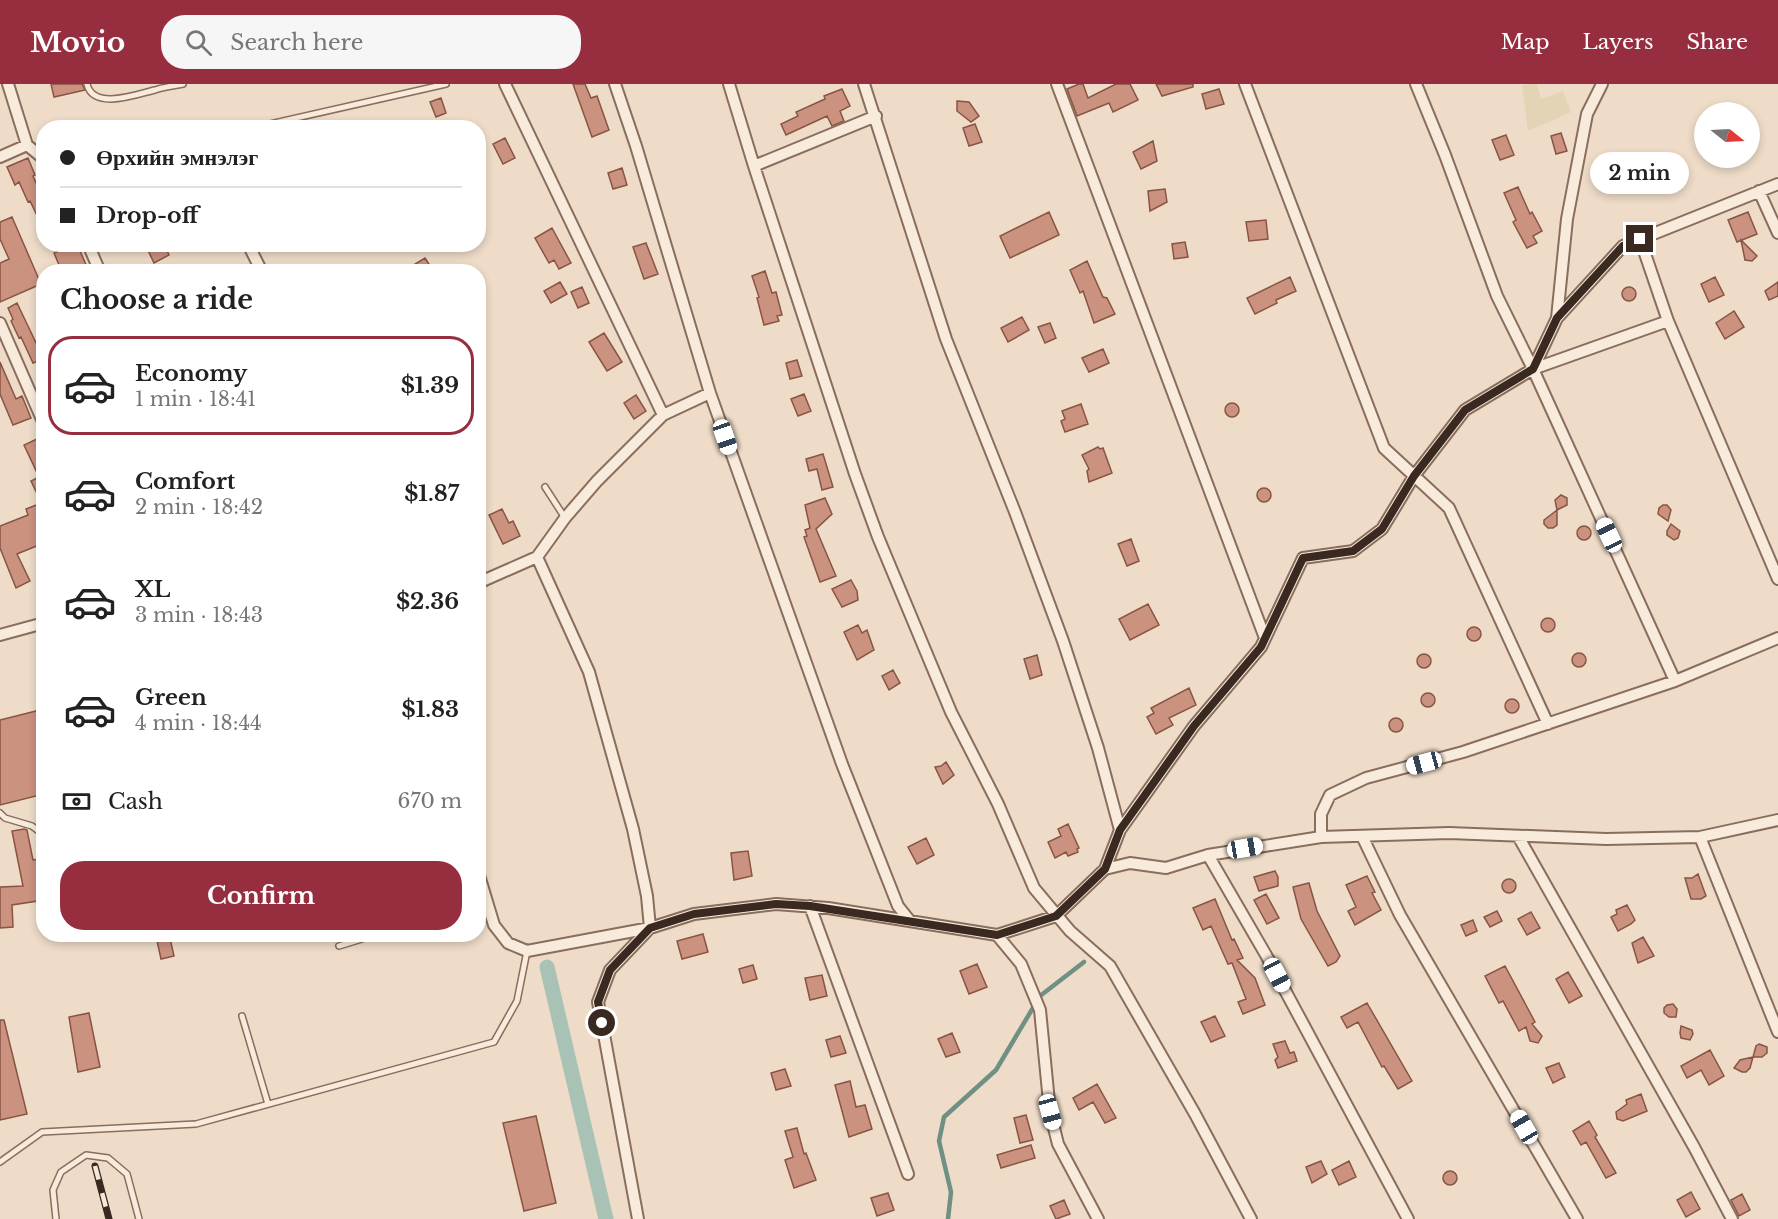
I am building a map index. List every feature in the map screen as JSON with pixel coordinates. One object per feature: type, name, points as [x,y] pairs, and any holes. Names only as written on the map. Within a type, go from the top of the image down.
[{"type":"street","points":[[8,84],[27,145],[36,152]]},
{"type":"street","points":[[505,84],[663,415]]},
{"type":"street","points":[[615,84],[636,146],[710,393],[842,764],[898,906],[910,921]]},
{"type":"street","points":[[729,84],[855,474],[878,537],[951,712],[999,804],[1034,888],[1056,916],[1110,966],[1195,1114],[1251,1219]]},
{"type":"street","points":[[864,84],[946,339],[1063,641],[1098,748],[1120,830]]},
{"type":"street","points":[[1057,84],[1265,638]]},
{"type":"street","points":[[1245,84],[1384,448],[1449,508],[1548,724]]},
{"type":"street","points":[[1416,84],[1497,296],[1533,369],[1675,681]]},
{"type":"street","points":[[1557,318],[1567,219],[1587,114],[1602,84]]},
{"type":"street","points":[[754,166],[876,116]]},
{"type":"street","points":[[0,157],[27,145]]},
{"type":"street","points":[[1533,369],[1557,318],[1623,246],[1778,184]]},
{"type":"street","points":[[1759,191],[1778,233]]},
{"type":"street","points":[[1640,239],[1668,321],[1778,579]]},
{"type":"street","points":[[486,898],[494,925],[508,943],[527,951],[650,928],[694,914],[776,904],[810,906],[997,935],[1056,916],[1105,869],[1120,830],[1194,726],[1261,647],[1303,558],[1353,551],[1382,529],[1414,476],[1465,410],[1533,369],[1668,321]]},
{"type":"street","points":[[0,322],[36,405]]},
{"type":"street","points":[[486,579],[537,557],[565,518],[597,481],[663,415],[710,393]]},
{"type":"street","points":[[537,557],[589,672],[633,829],[647,896],[650,928],[610,970],[598,1002],[638,1219]]},
{"type":"street","points":[[0,635],[36,625]]},
{"type":"street","points":[[1321,837],[1321,814],[1330,795],[1366,778],[1463,752],[1675,681],[1778,638]]},
{"type":"street","points":[[1105,869],[1130,863],[1166,868],[1208,855],[1321,837],[1449,833],[1606,839],[1700,837],[1778,820]]},
{"type":"street","points":[[1362,836],[1400,915],[1577,1219]]},
{"type":"street","points":[[1518,836],[1694,1147],[1732,1219]]},
{"type":"street","points":[[1700,837],[1778,1032]]},
{"type":"street","points":[[1208,855],[1266,955],[1408,1219]]},
{"type":"street","points":[[810,906],[908,1174]]},
{"type":"street","points":[[997,935],[1021,964],[1040,1010],[1050,1112],[1058,1144],[1098,1219]]},
{"type":"lane","points":[[87,84],[88,89],[101,98],[120,99],[156,87],[183,84]]},
{"type":"lane","points":[[287,120],[446,84]]},
{"type":"lane","points":[[545,487],[565,518]]},
{"type":"lane","points":[[0,813],[5,818],[36,829]]},
{"type":"lane","points":[[339,946],[352,942]]},
{"type":"lane","points":[[0,1162],[42,1132],[196,1124],[494,1042],[517,1001],[527,951]]},
{"type":"lane","points":[[242,1016],[268,1104]]},
{"type":"lane","points":[[56,1219],[53,1190],[61,1172],[86,1155],[108,1158],[127,1174],[139,1219]]},
{"type":"shaded area","points":[[1537,84],[1541,99],[1563,91],[1571,112],[1528,131],[1522,85]]},
{"type":"building","points":[[51,84],[82,84],[85,90],[54,97]]},
{"type":"building","points":[[573,84],[585,84],[591,98],[597,96],[609,130],[592,137]]},
{"type":"building","points":[[1083,84],[1088,98],[1116,84],[1130,84],[1138,100],[1113,112],[1109,103],[1077,116],[1067,89]]},
{"type":"building","points":[[1156,84],[1193,84],[1193,87],[1162,96]]},
{"type":"building","points":[[842,89],[850,106],[840,111],[844,121],[832,126],[827,116],[786,135],[781,124],[798,116],[796,112]]},
{"type":"building","points":[[1219,89],[1224,104],[1206,109],[1202,94]]},
{"type":"building","points":[[441,98],[446,113],[436,117],[430,102]]},
{"type":"building","points":[[957,101],[969,102],[979,116],[971,122],[957,111]]},
{"type":"building","points":[[975,124],[982,142],[969,146],[963,128]]},
{"type":"building","points":[[1561,133],[1567,151],[1556,154],[1551,136]]},
{"type":"building","points":[[1506,135],[1514,155],[1500,160],[1492,140]]},
{"type":"building","points":[[505,138],[515,158],[503,164],[493,144]]},
{"type":"building","points":[[1153,141],[1157,161],[1141,169],[1133,152]]},
{"type":"building","points":[[28,158],[35,175],[33,176],[36,183],[36,213],[19,182],[15,185],[7,167]]},
{"type":"building","points":[[622,168],[627,185],[613,189],[608,173]]},
{"type":"building","points":[[1518,187],[1530,214],[1532,212],[1542,231],[1533,236],[1537,243],[1527,248],[1513,222],[1516,220],[1504,193]]},
{"type":"building","points":[[1165,189],[1167,202],[1150,211],[1148,191]]},
{"type":"building","points":[[1049,212],[1059,235],[1010,258],[1000,236]]},
{"type":"building","points":[[1748,212],[1757,234],[1737,242],[1728,220]]},
{"type":"building","points":[[12,217],[36,272],[36,286],[0,302],[0,263],[9,259],[0,239],[0,222]]},
{"type":"building","points":[[1266,220],[1268,239],[1249,241],[1246,222]]},
{"type":"building","points":[[552,228],[571,263],[559,269],[554,260],[549,263],[535,238]]},
{"type":"building","points":[[1741,240],[1757,256],[1752,261],[1745,260]]},
{"type":"building","points":[[1185,242],[1188,257],[1174,259],[1172,244]]},
{"type":"building","points":[[646,243],[658,274],[644,279],[633,247]]},
{"type":"building","points":[[80,252],[86,264],[59,264],[54,253]]},
{"type":"building","points":[[149,252],[168,252],[169,255],[154,263]]},
{"type":"building","points":[[425,258],[429,264],[415,264]]},
{"type":"building","points":[[1087,261],[1103,297],[1107,298],[1115,314],[1094,323],[1083,291],[1080,293],[1070,270]]},
{"type":"building","points":[[765,271],[772,293],[776,292],[782,315],[777,316],[779,321],[764,325],[757,298],[759,297],[752,276]]},
{"type":"building","points":[[1290,277],[1296,291],[1276,300],[1277,303],[1255,314],[1247,298]]},
{"type":"building","points":[[1715,277],[1724,295],[1709,302],[1701,284]]},
{"type":"building","points":[[560,282],[567,294],[551,303],[544,291]]},
{"type":"building","points":[[1778,282],[1778,296],[1769,300],[1765,291]]},
{"type":"building","points":[[582,287],[589,303],[578,308],[571,292]]},
{"type":"building","points":[[1626,287],[1632,287],[1636,294],[1632,301],[1626,301],[1622,297],[1622,291]]},
{"type":"building","points":[[17,303],[36,343],[36,362],[33,363],[21,337],[19,338],[8,308]]},
{"type":"building","points":[[1734,311],[1744,327],[1725,339],[1716,323]]},
{"type":"building","points":[[1022,317],[1029,330],[1008,342],[1001,328]]},
{"type":"building","points":[[1050,323],[1056,338],[1045,343],[1038,327]]},
{"type":"building","points":[[604,333],[622,362],[607,371],[589,342]]},
{"type":"building","points":[[1103,349],[1109,363],[1089,372],[1082,358]]},
{"type":"building","points":[[797,360],[802,376],[790,379],[786,363]]},
{"type":"building","points":[[0,362],[16,399],[22,396],[31,418],[13,425],[0,394]]},
{"type":"building","points":[[804,394],[811,411],[798,416],[791,399]]},
{"type":"building","points":[[636,395],[646,411],[634,419],[624,403]]},
{"type":"building","points":[[1232,403],[1237,405],[1239,410],[1237,415],[1232,417],[1227,415],[1225,410],[1227,405]]},
{"type":"building","points":[[1081,404],[1088,424],[1065,432],[1061,421],[1065,419],[1062,411]]},
{"type":"building","points":[[36,439],[36,471],[24,445]]},
{"type":"building","points":[[1098,447],[1103,448],[1112,473],[1089,482],[1087,471],[1089,469],[1082,455]]},
{"type":"building","points":[[823,454],[833,487],[822,490],[817,469],[809,471],[806,459]]},
{"type":"building","points":[[36,478],[36,491],[31,481]]},
{"type":"building","points":[[1264,488],[1269,490],[1271,495],[1269,500],[1264,502],[1259,500],[1257,495],[1259,490]]},
{"type":"building","points":[[1561,495],[1567,498],[1567,505],[1557,510],[1555,500]]},
{"type":"building","points":[[825,498],[832,514],[816,529],[836,576],[820,582],[804,537],[807,536],[805,530],[810,528],[805,505]]},
{"type":"building","points":[[36,505],[36,546],[17,554],[30,581],[16,588],[0,548],[0,526],[28,515],[26,509]]},
{"type":"building","points":[[1667,505],[1671,510],[1668,521],[1658,514],[1659,508]]},
{"type":"building","points":[[502,509],[509,523],[513,521],[520,536],[503,544],[489,515]]},
{"type":"building","points":[[1557,510],[1557,525],[1548,528],[1544,520]]},
{"type":"building","points":[[1671,524],[1680,531],[1678,538],[1674,540],[1667,535]]},
{"type":"building","points":[[1584,526],[1589,528],[1591,533],[1589,538],[1584,540],[1579,538],[1577,533],[1579,528]]},
{"type":"building","points":[[1131,539],[1139,561],[1127,566],[1118,544]]},
{"type":"building","points":[[851,580],[857,591],[858,600],[842,607],[832,589]]},
{"type":"building","points":[[1148,604],[1159,625],[1130,640],[1119,619]]},
{"type":"building","points":[[1548,618],[1553,620],[1555,625],[1553,630],[1548,632],[1543,630],[1541,625],[1543,620]]},
{"type":"building","points":[[858,625],[862,633],[867,630],[874,650],[857,660],[844,632]]},
{"type":"building","points":[[1474,627],[1479,629],[1481,634],[1479,639],[1474,641],[1469,639],[1467,634],[1469,629]]},
{"type":"building","points":[[1579,653],[1584,655],[1586,660],[1584,665],[1579,667],[1574,665],[1572,660],[1574,655]]},
{"type":"building","points":[[1424,654],[1429,656],[1431,661],[1429,666],[1424,668],[1419,666],[1417,661],[1419,656]]},
{"type":"building","points":[[1037,655],[1042,675],[1030,679],[1024,659]]},
{"type":"building","points":[[893,670],[900,683],[889,690],[882,676]]},
{"type":"building","points":[[1189,688],[1196,705],[1169,718],[1173,725],[1156,734],[1147,717],[1154,713],[1151,708]]},
{"type":"building","points":[[1428,693],[1433,695],[1435,700],[1433,705],[1428,707],[1423,705],[1421,700],[1423,695]]},
{"type":"building","points":[[1512,699],[1517,701],[1519,706],[1517,711],[1512,713],[1507,711],[1505,706],[1507,701]]},
{"type":"building","points":[[36,711],[36,796],[0,805],[0,720]]},
{"type":"building","points":[[1396,718],[1401,720],[1403,725],[1401,730],[1396,732],[1391,730],[1389,725],[1391,720]]},
{"type":"building","points":[[946,762],[954,775],[943,784],[935,767]]},
{"type":"building","points":[[1068,824],[1079,848],[1078,852],[1068,856],[1066,852],[1055,858],[1048,842],[1061,836],[1058,829]]},
{"type":"building","points":[[27,830],[33,860],[36,859],[36,901],[12,905],[13,927],[0,928],[0,887],[23,886],[12,831]]},
{"type":"building","points":[[926,838],[934,855],[917,864],[908,847]]},
{"type":"building","points":[[748,851],[752,876],[734,880],[731,853]]},
{"type":"building","points":[[1275,871],[1278,886],[1259,891],[1254,877]]},
{"type":"building","points":[[1698,874],[1706,896],[1701,899],[1691,899],[1685,878],[1692,878]]},
{"type":"building","points":[[1367,876],[1375,892],[1372,893],[1381,910],[1355,925],[1348,911],[1356,907],[1346,885]]},
{"type":"building","points":[[1509,879],[1514,881],[1516,886],[1514,891],[1509,893],[1504,891],[1502,886],[1504,881]]},
{"type":"building","points":[[1309,883],[1317,911],[1340,956],[1336,962],[1328,966],[1301,919],[1293,887]]},
{"type":"building","points":[[1266,894],[1279,918],[1267,924],[1254,900]]},
{"type":"building","points":[[1215,899],[1232,940],[1234,939],[1243,958],[1237,960],[1255,978],[1265,1005],[1243,1014],[1238,1002],[1246,999],[1232,963],[1228,964],[1211,926],[1203,930],[1193,908]]},
{"type":"building","points":[[1627,905],[1635,920],[1618,931],[1611,917],[1617,914],[1616,910]]},
{"type":"building","points":[[1497,911],[1502,921],[1490,927],[1484,917]]},
{"type":"building","points":[[1531,912],[1540,928],[1527,935],[1518,919]]},
{"type":"building","points":[[1473,920],[1477,931],[1466,936],[1461,925]]},
{"type":"building","points":[[703,934],[708,952],[682,959],[677,941]]},
{"type":"building","points":[[1643,937],[1654,956],[1638,963],[1632,943]]},
{"type":"building","points":[[157,942],[171,942],[174,956],[161,959]]},
{"type":"building","points":[[977,964],[987,987],[969,994],[960,971]]},
{"type":"building","points":[[753,965],[757,979],[743,983],[739,969]]},
{"type":"building","points":[[1505,966],[1535,1022],[1532,1024],[1542,1036],[1538,1043],[1530,1041],[1526,1027],[1519,1031],[1503,1001],[1499,1003],[1485,976]]},
{"type":"building","points":[[1568,972],[1582,996],[1569,1003],[1556,979]]},
{"type":"building","points":[[822,975],[827,996],[810,1000],[805,978]]},
{"type":"building","points":[[1367,1003],[1412,1081],[1398,1089],[1384,1066],[1382,1067],[1358,1022],[1347,1028],[1341,1017]]},
{"type":"building","points":[[1673,1004],[1677,1009],[1676,1017],[1669,1017],[1664,1013],[1664,1008]]},
{"type":"building","points":[[89,1013],[100,1067],[78,1072],[69,1017]]},
{"type":"building","points":[[1215,1016],[1225,1036],[1211,1042],[1201,1022]]},
{"type":"building","points":[[0,1020],[4,1020],[27,1114],[0,1120]]},
{"type":"building","points":[[1681,1026],[1692,1030],[1690,1040],[1681,1038]]},
{"type":"building","points":[[952,1033],[960,1052],[946,1057],[938,1039]]},
{"type":"building","points":[[840,1036],[846,1053],[831,1057],[826,1040]]},
{"type":"building","points":[[1285,1041],[1290,1053],[1294,1052],[1297,1061],[1278,1068],[1275,1060],[1278,1057],[1273,1044]]},
{"type":"building","points":[[1759,1044],[1767,1047],[1767,1053],[1762,1057],[1753,1057],[1756,1046]]},
{"type":"building","points":[[1710,1050],[1724,1076],[1709,1085],[1701,1070],[1687,1078],[1681,1066]]},
{"type":"building","points":[[1753,1057],[1750,1068],[1746,1072],[1734,1068],[1740,1060]]},
{"type":"building","points":[[1559,1063],[1565,1077],[1553,1083],[1546,1068]]},
{"type":"building","points":[[785,1069],[791,1086],[776,1090],[771,1073]]},
{"type":"building","points":[[850,1081],[856,1107],[865,1105],[872,1129],[849,1137],[835,1085]]},
{"type":"building","points":[[1097,1084],[1116,1118],[1105,1123],[1093,1102],[1079,1110],[1073,1098]]},
{"type":"building","points":[[1641,1094],[1647,1111],[1623,1121],[1617,1119],[1616,1112],[1627,1104],[1626,1100]]},
{"type":"building","points":[[1026,1115],[1033,1140],[1020,1143],[1014,1118]]},
{"type":"building","points":[[536,1116],[556,1203],[524,1211],[503,1123]]},
{"type":"building","points":[[1589,1121],[1597,1135],[1595,1137],[1616,1173],[1606,1178],[1586,1142],[1581,1145],[1573,1131]]},
{"type":"building","points":[[797,1128],[804,1154],[806,1153],[816,1180],[794,1188],[785,1160],[793,1157],[785,1131]]},
{"type":"building","points":[[1031,1145],[1035,1158],[1001,1168],[997,1155]]},
{"type":"building","points":[[1321,1161],[1327,1174],[1312,1183],[1306,1167]]},
{"type":"building","points":[[1349,1161],[1356,1177],[1339,1185],[1332,1170]]},
{"type":"building","points":[[1450,1171],[1455,1173],[1457,1178],[1455,1183],[1450,1185],[1445,1183],[1443,1178],[1445,1173]]},
{"type":"building","points":[[1691,1192],[1700,1209],[1686,1217],[1677,1200]]},
{"type":"building","points":[[888,1193],[894,1210],[877,1216],[871,1198]]},
{"type":"building","points":[[1742,1194],[1750,1210],[1739,1216],[1731,1200]]},
{"type":"building","points":[[1064,1200],[1070,1214],[1056,1219],[1050,1206]]},
{"type":"waterway","points":[[948,1219],[951,1192],[939,1141],[944,1117],[996,1070],[1040,996],[1084,962]]},
{"type":"waterway","points":[[547,967],[606,1219]]},
{"type":"railway","points":[[95,1166],[109,1219]]},
{"type":"route","points":[[602,1023],[598,1002],[610,970],[650,928],[694,914],[776,904],[810,906],[997,935],[1056,916],[1105,869],[1120,830],[1194,726],[1261,647],[1303,558],[1353,551],[1382,529],[1414,476],[1465,410],[1533,369],[1557,318],[1623,246],[1640,239]]}]
